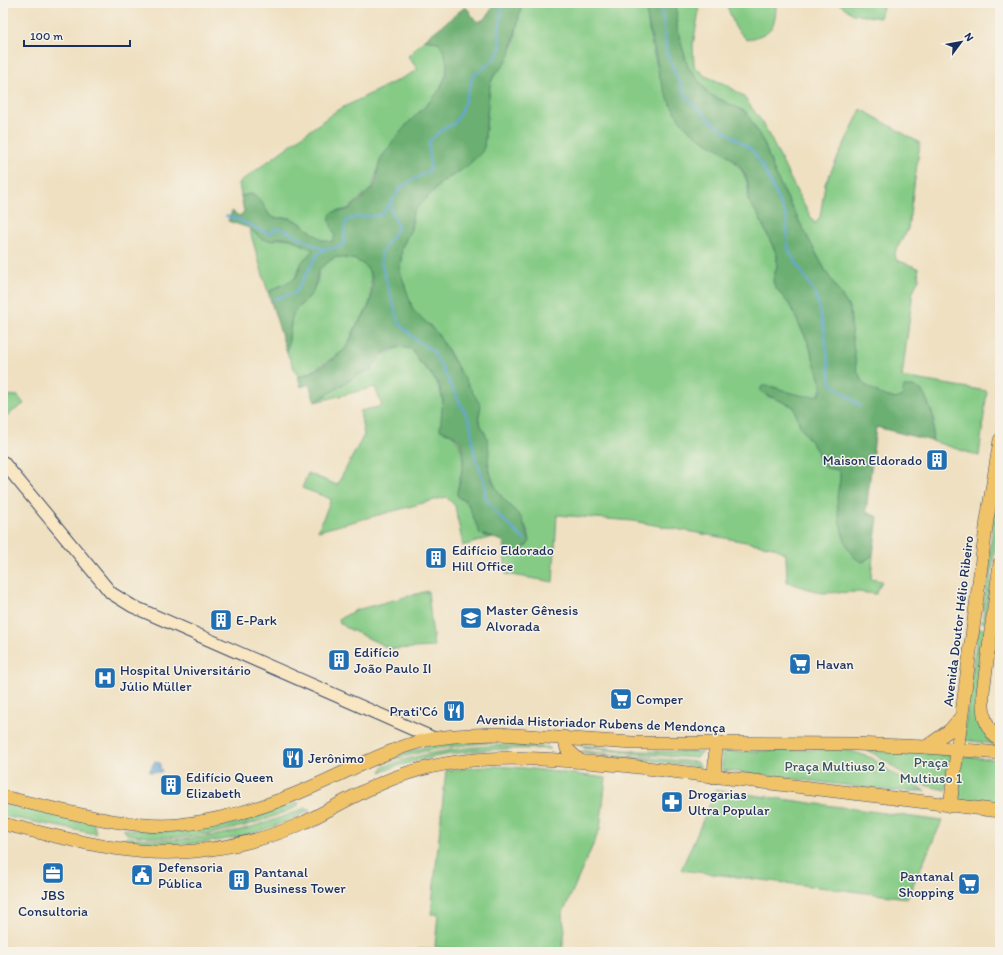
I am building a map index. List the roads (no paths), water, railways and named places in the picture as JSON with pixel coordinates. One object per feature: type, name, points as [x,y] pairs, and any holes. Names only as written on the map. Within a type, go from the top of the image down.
[{"type":"main road","name":"Avenida Doutor Hélio Ribeiro","points":[[950,806],[972,626],[1000,440]]},
{"type":"main road","points":[[1000,563],[982,709],[988,729],[1000,741]]},
{"type":"main road","points":[[972,626],[991,628]]},
{"type":"main road","points":[[926,747],[950,730],[961,717]]},
{"type":"main road","name":"Avenida Historiador Rubens de Mendonça","points":[[3,797],[128,823],[178,825],[227,818],[258,808],[312,787],[387,752],[433,738],[499,734],[632,743],[784,743],[926,747],[1000,754]]},
{"type":"main road","points":[[564,738],[567,749],[580,761]]},
{"type":"main road","points":[[714,777],[716,744]]},
{"type":"main road","points":[[3,824],[139,851],[162,853],[196,851],[254,840],[290,828],[365,790],[406,773],[433,766],[500,758],[580,761],[1000,812]]},
{"type":"street","points":[[3,462],[111,593],[132,606],[433,738]]},
{"type":"water","points":[[155,761],[160,763],[160,768],[162,770],[161,772],[149,772]]},
{"type":"waterway","points":[[226,216],[237,219],[269,234],[277,228],[284,230],[314,245],[327,249],[343,246],[346,221],[357,217],[377,216],[383,213],[402,186],[430,170],[429,142],[443,129],[455,123],[462,110],[473,76],[493,61],[501,47],[499,35],[502,3]]},
{"type":"waterway","points":[[661,3],[667,54],[687,98],[712,122],[752,150],[762,165],[787,218],[788,249],[816,295],[824,329],[831,383],[860,406]]},
{"type":"waterway","points":[[391,203],[391,210],[398,227],[381,254],[382,266],[399,323],[417,341],[433,351],[470,422],[475,457],[485,482],[485,498],[500,517],[525,540]]},
{"type":"waterway","points":[[274,299],[295,293],[319,252],[327,249]]},
{"type":"place","name":"Maison Eldorado","points":[[937,460]]},
{"type":"place","name":"Edifício Eldorado Hill Office","points":[[436,558]]},
{"type":"place","name":"Master Gênesis Alvorada","points":[[471,618]]},
{"type":"place","name":"E-Park","points":[[221,620]]},
{"type":"place","name":"Edifício João Paulo II","points":[[339,660]]},
{"type":"place","name":"Havan","points":[[800,664]]},
{"type":"place","name":"Hospital Universitário Júlio Müller","points":[[105,678]]},
{"type":"place","name":"Comper","points":[[621,699]]},
{"type":"place","name":"Prati'Có","points":[[454,711]]},
{"type":"place","name":"Jerônimo","points":[[293,758]]},
{"type":"place","name":"Edifício Queen Elizabeth","points":[[171,785]]},
{"type":"place","name":"Drogarias Ultra Popular","points":[[672,802]]},
{"type":"place","name":"JBS Consultoria","points":[[53,873]]},
{"type":"place","name":"Defensoria Pública","points":[[142,875]]},
{"type":"place","name":"Pantanal Business Tower","points":[[239,880]]},
{"type":"place","name":"Pantanal Shopping","points":[[969,884]]},
{"type":"park label","name":"Praça Multiuso 2","points":[[835,766]]},
{"type":"park label","name":"Praça Multiuso 1","points":[[931,770]]}]
